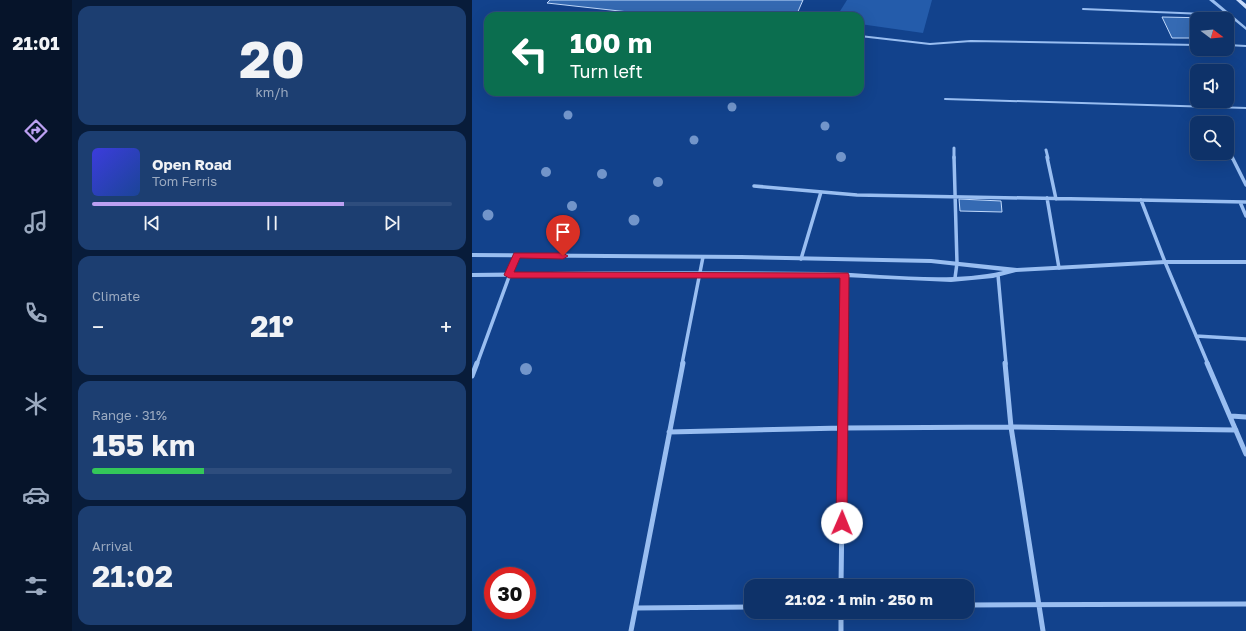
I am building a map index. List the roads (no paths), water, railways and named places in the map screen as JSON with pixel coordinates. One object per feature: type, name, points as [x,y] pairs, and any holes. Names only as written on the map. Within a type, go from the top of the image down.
[{"type":"main road","points":[[1238,0],[1246,7]]},
{"type":"street","points":[[1211,0],[1224,12]]},
{"type":"street","points":[[1234,20],[1246,29]]},
{"type":"street","points":[[954,148],[957,263],[955,278]]},
{"type":"street","points":[[1046,150],[1056,199]]},
{"type":"street","points":[[1233,160],[1246,185]]},
{"type":"street","points":[[754,186],[857,195],[1246,202]]},
{"type":"street","points":[[801,258],[821,192]]},
{"type":"street","points":[[1047,198],[1059,268]]},
{"type":"street","points":[[1141,200],[1165,262],[1246,454]]},
{"type":"street","points":[[1240,202],[1246,216]]},
{"type":"street","points":[[472,255],[801,258],[931,261],[1017,270],[1165,262],[1246,262]]},
{"type":"street","points":[[472,376],[517,256]]},
{"type":"street","points":[[631,631],[703,257]]},
{"type":"street","points":[[472,275],[844,275],[955,278],[998,275],[1017,270]]},
{"type":"street","points":[[841,579],[844,275]]},
{"type":"street","points":[[998,275],[1011,427],[1043,631]]},
{"type":"street","points":[[1196,336],[1246,339]]},
{"type":"street","points":[[1231,416],[1246,417]]},
{"type":"street","points":[[669,432],[843,428],[1011,427],[1236,430]]},
{"type":"street","points":[[974,605],[1246,604]]},
{"type":"street","points":[[636,608],[744,607]]},
{"type":"street","points":[[841,619],[841,631]]},
{"type":"lane","points":[[1083,9],[1190,14]]},
{"type":"lane","points":[[864,36],[930,44],[971,41],[1190,45]]},
{"type":"lane","points":[[1234,45],[1246,46]]},
{"type":"lane","points":[[945,99],[1246,108]]}]
